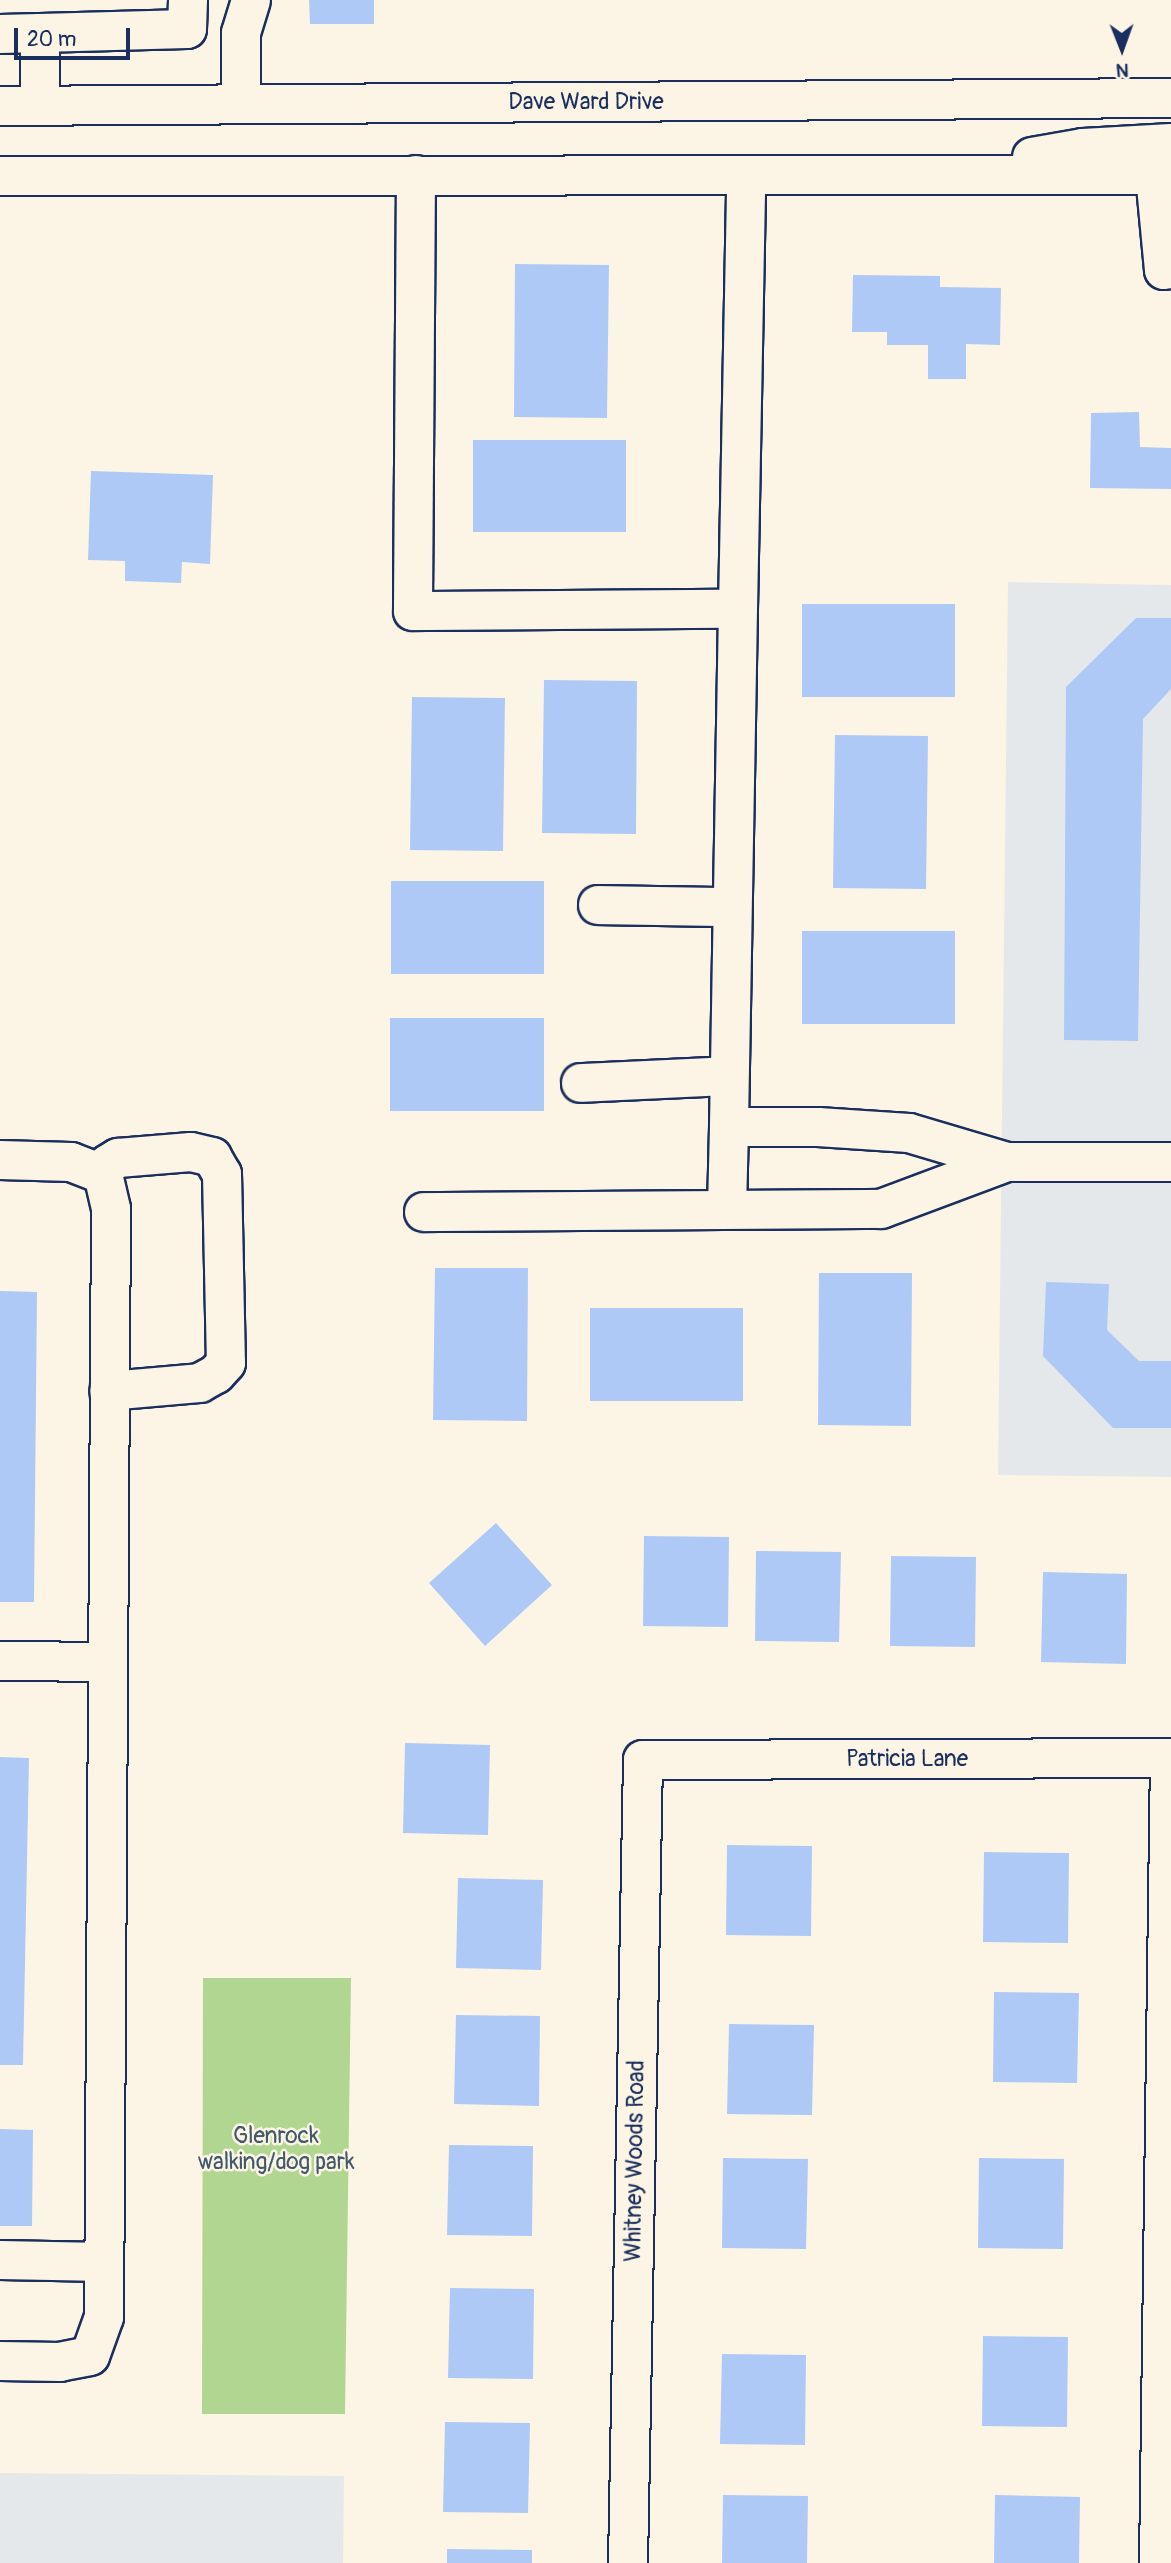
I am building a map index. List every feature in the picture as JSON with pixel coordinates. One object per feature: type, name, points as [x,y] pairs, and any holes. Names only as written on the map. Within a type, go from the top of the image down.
[{"type":"main road","points":[[0,34],[187,29],[188,0]]},
{"type":"main road","points":[[241,104],[240,33],[251,0]]},
{"type":"main road","points":[[40,33],[40,105]]},
{"type":"main road","name":"Dave Ward Drive","points":[[0,106],[1171,98]]},
{"type":"main road","points":[[0,176],[992,175],[1035,156],[1106,146],[1166,164],[1164,270],[1171,270]]},
{"type":"main road","points":[[416,175],[413,611],[738,610]]},
{"type":"main road","points":[[727,1209],[746,175]]},
{"type":"main road","points":[[598,905],[732,907]]},
{"type":"main road","points":[[581,1083],[729,1076]]},
{"type":"main road","points":[[729,1127],[818,1127],[909,1133],[1007,1162],[1171,1162]]},
{"type":"main road","points":[[0,2361],[60,2362],[90,2356],[104,2316],[110,1209],[103,1174],[108,1164],[118,1158],[191,1152],[212,1157],[222,1174],[223,1188],[226,1363],[216,1374],[200,1383],[110,1391]]},
{"type":"main road","points":[[0,1160],[71,1162],[103,1174]]},
{"type":"main road","points":[[424,1212],[881,1209],[1007,1162]]},
{"type":"main road","points":[[0,1661],[108,1662]]},
{"type":"main road","points":[[1159,2563],[1171,1758]]},
{"type":"main road","name":"Patricia Lane","points":[[643,1760],[1171,1758]]},
{"type":"main road","name":"Whitney Woods Road","points":[[628,2563],[643,1760]]},
{"type":"main road","points":[[0,2260],[104,2262]]},
{"type":"shaded area","points":[[1008,582],[1171,585],[1171,1477],[998,1475]]},
{"type":"shaded area","points":[[0,2473],[344,2476],[343,2563],[0,2563]]},
{"type":"green space","name":"Glenrock walking/dog park","points":[[203,1978],[351,1978],[345,2414],[202,2414]]},
{"type":"building","points":[[309,0],[374,0],[374,24],[310,24]]},
{"type":"building","points":[[515,264],[609,265],[607,418],[514,417]]},
{"type":"building","points":[[853,275],[940,276],[940,287],[1001,288],[1000,345],[966,344],[966,379],[928,379],[928,345],[887,345],[887,332],[852,332]]},
{"type":"building","points":[[1139,412],[1140,447],[1171,448],[1171,489],[1090,488],[1091,413]]},
{"type":"building","points":[[473,440],[626,440],[626,532],[473,532]]},
{"type":"building","points":[[91,471],[213,475],[210,564],[182,562],[181,583],[125,581],[125,561],[88,560]]},
{"type":"building","points":[[802,604],[955,604],[955,697],[802,697]]},
{"type":"building","points":[[1136,618],[1171,618],[1171,689],[1143,719],[1138,1041],[1064,1040],[1066,687]]},
{"type":"building","points":[[544,680],[637,681],[636,834],[542,833]]},
{"type":"building","points":[[412,697],[505,698],[503,851],[410,850]]},
{"type":"building","points":[[835,735],[928,736],[926,889],[833,888]]},
{"type":"building","points":[[391,881],[544,881],[544,974],[391,974]]},
{"type":"building","points":[[802,931],[955,931],[955,1024],[802,1024]]},
{"type":"building","points":[[390,1018],[544,1018],[544,1111],[390,1111]]},
{"type":"building","points":[[435,1268],[528,1268],[527,1421],[433,1420]]},
{"type":"building","points":[[819,1273],[912,1273],[911,1426],[818,1425]]},
{"type":"building","points":[[1046,1282],[1109,1284],[1107,1330],[1139,1361],[1171,1361],[1171,1428],[1113,1428],[1043,1356]]},
{"type":"building","points":[[0,1291],[37,1292],[34,1602],[0,1602]]},
{"type":"building","points":[[590,1308],[743,1308],[743,1401],[590,1401]]},
{"type":"building","points":[[496,1523],[552,1585],[485,1646],[429,1583]]},
{"type":"building","points":[[644,1536],[729,1537],[728,1627],[643,1626]]},
{"type":"building","points":[[756,1551],[841,1552],[839,1642],[755,1641]]},
{"type":"building","points":[[891,1556],[976,1557],[975,1647],[890,1646]]},
{"type":"building","points":[[1043,1572],[1127,1574],[1126,1664],[1041,1662]]},
{"type":"building","points":[[405,1743],[490,1745],[488,1835],[403,1833]]},
{"type":"building","points":[[0,1757],[29,1758],[23,2065],[0,2065]]},
{"type":"building","points":[[727,1845],[812,1846],[811,1936],[726,1935]]},
{"type":"building","points":[[984,1852],[1069,1853],[1068,1943],[983,1942]]},
{"type":"building","points":[[458,1878],[543,1880],[541,1970],[456,1968]]},
{"type":"building","points":[[994,1992],[1079,1993],[1077,2083],[993,2082]]},
{"type":"building","points":[[456,2015],[540,2016],[539,2106],[454,2104]]},
{"type":"building","points":[[729,2024],[814,2025],[812,2115],[727,2114]]},
{"type":"building","points":[[0,2129],[33,2130],[32,2226],[0,2226]]},
{"type":"building","points":[[449,2145],[533,2146],[532,2236],[447,2235]]},
{"type":"building","points":[[723,2158],[808,2159],[806,2249],[722,2248]]},
{"type":"building","points":[[979,2158],[1064,2159],[1063,2249],[978,2248]]},
{"type":"building","points":[[450,2288],[534,2289],[533,2379],[448,2378]]},
{"type":"building","points":[[983,2336],[1068,2337],[1067,2427],[982,2426]]},
{"type":"building","points":[[722,2354],[806,2355],[805,2445],[720,2444]]},
{"type":"building","points":[[445,2422],[530,2423],[528,2513],[443,2512]]},
{"type":"building","points":[[723,2495],[808,2496],[807,2563],[722,2563]]},
{"type":"building","points":[[995,2495],[1080,2497],[1079,2563],[994,2563]]},
{"type":"building","points":[[447,2549],[532,2550],[532,2563],[447,2563]]}]
